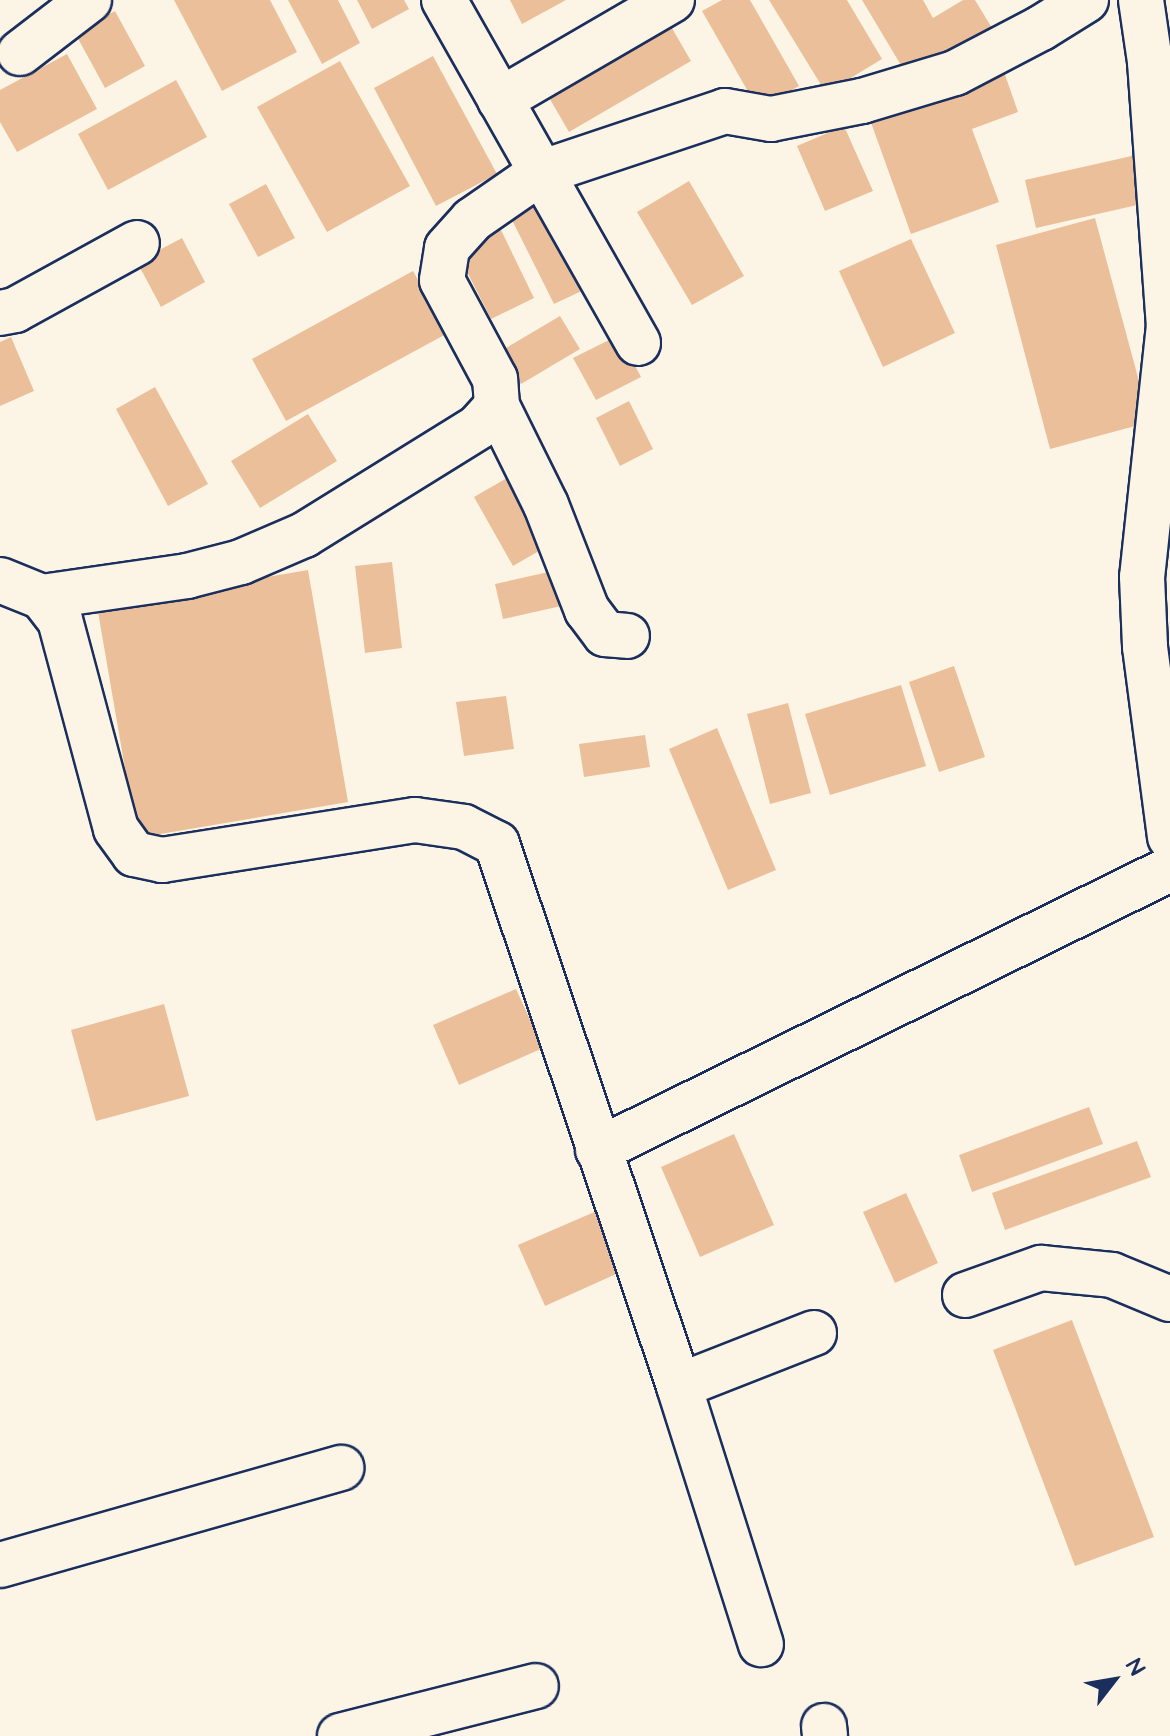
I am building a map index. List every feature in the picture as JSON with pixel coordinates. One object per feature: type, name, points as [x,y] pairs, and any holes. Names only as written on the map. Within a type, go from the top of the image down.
[{"type":"street","points":[[20,53],[89,0]]},
{"type":"street","points":[[444,0],[638,343]]},
{"type":"street","points":[[500,100],[672,0]]},
{"type":"street","points":[[627,636],[605,634],[587,610],[546,505],[497,406],[495,379],[442,280],[447,248],[472,220],[540,173],[725,111],[771,119],[862,101],[955,73],[1041,28],[1086,0]]},
{"type":"street","points":[[1141,0],[1150,62],[1169,325],[1165,407],[1142,577],[1158,644],[1170,837]]},
{"type":"street","points":[[0,313],[15,310],[137,243]]},
{"type":"street","points":[[42,597],[187,576],[241,562],[304,535],[478,427],[497,406]]},
{"type":"street","points":[[0,580],[42,597],[60,620],[116,829],[134,854],[162,860],[415,820],[464,827],[497,844],[679,1386],[761,1644]]},
{"type":"street","points":[[598,1150],[1170,869]]},
{"type":"street","points":[[965,1295],[1041,1268],[1112,1275],[1170,1299]]},
{"type":"street","points":[[679,1386],[814,1333]]},
{"type":"street","points":[[0,1565],[341,1468]]},
{"type":"street","points":[[340,1736],[536,1686]]},
{"type":"building","points":[[174,0],[270,0],[297,52],[222,91]]},
{"type":"building","points":[[288,0],[338,0],[360,43],[322,64]]},
{"type":"building","points":[[357,0],[404,0],[409,9],[372,29]]},
{"type":"building","points":[[510,0],[566,0],[522,24]]},
{"type":"building","points":[[722,0],[750,0],[799,86],[758,109],[702,11]]},
{"type":"building","points":[[769,0],[847,0],[882,59],[826,93]]},
{"type":"building","points":[[862,0],[923,0],[933,18],[963,0],[975,0],[995,33],[911,82]]},
{"type":"building","points":[[115,11],[145,66],[105,88],[75,33]]},
{"type":"building","points":[[669,23],[691,61],[569,132],[547,94]]},
{"type":"building","points":[[67,54],[97,109],[17,152],[0,122],[0,90]]},
{"type":"building","points":[[433,56],[497,174],[436,206],[374,88]]},
{"type":"building","points":[[340,61],[410,186],[327,232],[257,107]]},
{"type":"building","points":[[1003,69],[1018,112],[972,129],[999,202],[911,234],[869,117]]},
{"type":"building","points":[[176,80],[207,137],[108,190],[78,134]]},
{"type":"building","points":[[844,126],[873,191],[825,211],[797,146]]},
{"type":"building","points":[[1136,155],[1146,203],[1036,228],[1025,180]]},
{"type":"building","points":[[689,181],[744,276],[692,305],[637,212]]},
{"type":"building","points":[[266,184],[295,238],[258,257],[229,204]]},
{"type":"building","points":[[540,189],[588,288],[554,304],[505,206]]},
{"type":"building","points":[[1095,218],[1150,422],[1050,449],[996,245]]},
{"type":"building","points":[[501,230],[534,298],[491,319],[457,252]]},
{"type":"building","points":[[182,238],[205,282],[161,307],[137,262]]},
{"type":"building","points":[[911,239],[955,333],[883,367],[839,271]]},
{"type":"building","points":[[413,271],[448,333],[286,421],[252,359]]},
{"type":"building","points":[[560,316],[580,349],[521,384],[501,351]]},
{"type":"building","points":[[619,335],[641,377],[596,400],[573,358]]},
{"type":"building","points":[[11,337],[34,391],[0,406],[0,342]]},
{"type":"building","points":[[155,387],[208,484],[168,506],[116,409]]},
{"type":"building","points":[[629,401],[653,449],[620,466],[596,418]]},
{"type":"building","points":[[308,414],[337,461],[260,508],[231,461]]},
{"type":"building","points":[[512,475],[551,544],[513,566],[474,497]]},
{"type":"building","points":[[392,562],[402,648],[365,653],[355,566]]},
{"type":"building","points":[[562,569],[570,604],[503,619],[495,584]]},
{"type":"building","points":[[308,570],[348,802],[137,838],[97,606]]},
{"type":"building","points":[[954,666],[985,757],[939,772],[909,682]]},
{"type":"building","points":[[901,685],[926,766],[830,795],[805,714]]},
{"type":"building","points":[[506,696],[514,749],[464,756],[456,702]]},
{"type":"building","points":[[788,703],[811,793],[770,804],[747,714]]},
{"type":"building","points":[[717,728],[776,870],[728,890],[669,749]]},
{"type":"building","points":[[645,735],[650,767],[584,777],[579,744]]},
{"type":"building","points":[[516,989],[543,1048],[459,1085],[433,1025]]},
{"type":"building","points":[[164,1004],[189,1096],[96,1121],[71,1030]]},
{"type":"building","points":[[1089,1107],[1103,1144],[972,1192],[959,1155]]},
{"type":"building","points":[[734,1134],[774,1225],[700,1257],[661,1167]]},
{"type":"building","points":[[1137,1141],[1151,1177],[1005,1230],[992,1193]]},
{"type":"building","points":[[906,1193],[938,1263],[895,1283],[863,1212]]},
{"type":"building","points":[[599,1210],[625,1270],[545,1306],[518,1245]]},
{"type":"building","points":[[1072,1320],[1154,1537],[1075,1566],[993,1350]]}]
